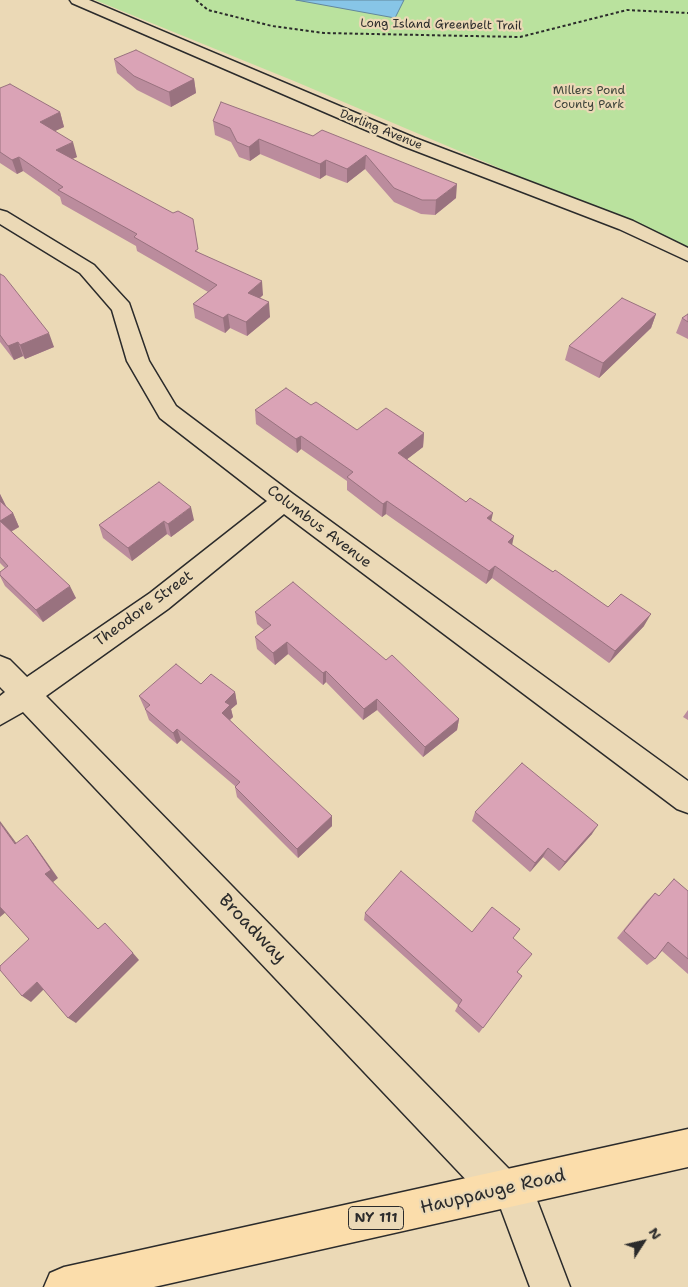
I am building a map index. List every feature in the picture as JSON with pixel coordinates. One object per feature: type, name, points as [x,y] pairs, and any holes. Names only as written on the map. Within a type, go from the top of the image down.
[{"type":"main road","name":"Hauppauge Road","points":[[64,1287],[688,1148]]},
{"type":"street","name":"Darling Avenue","points":[[77,0],[400,139],[626,225],[688,254]]},
{"type":"street","name":"Columbus Avenue","points":[[0,216],[87,269],[122,308],[138,361],[168,412],[284,501],[688,800]]},
{"type":"street","name":"Theodore Street","points":[[0,712],[159,601],[284,501]]},
{"type":"street","name":"Broadway","points":[[0,668],[508,1189]]},
{"type":"street","points":[[508,1189],[550,1287]]},
{"type":"path","name":"Long Island Greenbelt Trail","points":[[196,0],[208,10],[272,26],[324,33],[520,37],[627,10],[688,13]]},
{"type":"green space","name":"Millers Pond County Park","points":[[95,0],[688,0],[688,248],[294,81]]},
{"type":"water","points":[[296,0],[404,0],[395,18]]},
{"type":"building","points":[[136,50],[194,79],[169,92],[134,76],[114,59]]},
{"type":"building","points":[[10,84],[60,112],[40,122],[73,142],[56,150],[173,213],[178,211],[193,219],[198,249],[195,251],[262,281],[248,293],[269,302],[246,322],[228,314],[223,318],[193,304],[217,285],[134,237],[137,234],[58,190],[63,187],[19,157],[12,160],[0,152],[0,88]]},
{"type":"building","points":[[221,102],[313,136],[322,130],[457,184],[436,200],[422,200],[394,188],[366,155],[347,169],[326,160],[320,164],[259,139],[249,147],[237,142],[230,128],[213,121]]},
{"type":"building","points":[[0,274],[4,276],[49,333],[20,345],[18,342],[8,346],[0,335]]},
{"type":"building","points":[[622,298],[656,314],[603,363],[569,346]]},
{"type":"building","points":[[688,314],[688,322],[682,318]]},
{"type":"building","points":[[286,388],[311,405],[316,402],[357,430],[386,408],[424,433],[398,453],[466,502],[470,498],[493,513],[487,518],[514,536],[508,542],[553,572],[555,570],[608,607],[621,594],[651,614],[615,651],[495,566],[489,571],[387,501],[383,504],[347,477],[353,472],[301,436],[296,439],[255,410]]},
{"type":"building","points":[[159,482],[191,507],[168,524],[164,521],[128,548],[99,525]]},
{"type":"building","points":[[0,501],[13,513],[0,521]]},
{"type":"building","points":[[0,521],[70,586],[36,610],[0,575],[0,572],[8,566],[0,557]]},
{"type":"building","points":[[293,582],[386,660],[392,655],[459,719],[425,747],[377,699],[364,709],[326,671],[323,673],[287,642],[273,653],[255,637],[271,625],[255,612]]},
{"type":"building","points":[[176,664],[201,684],[211,674],[235,692],[225,702],[230,705],[222,713],[332,816],[297,849],[235,787],[240,782],[177,729],[173,733],[145,709],[150,705],[139,696]]},
{"type":"building","points":[[522,763],[598,825],[565,862],[548,848],[535,863],[475,812]]},
{"type":"building","points":[[0,823],[15,844],[27,835],[51,870],[45,874],[98,929],[105,923],[133,953],[68,1018],[37,982],[22,996],[0,970],[0,966],[29,939],[0,907]]},
{"type":"building","points":[[401,871],[472,932],[492,907],[520,929],[513,938],[532,954],[517,972],[522,976],[483,1028],[458,1006],[462,1000],[365,913]]},
{"type":"building","points":[[674,879],[688,891],[688,959],[668,942],[655,959],[624,931],[655,893],[659,896]]}]
